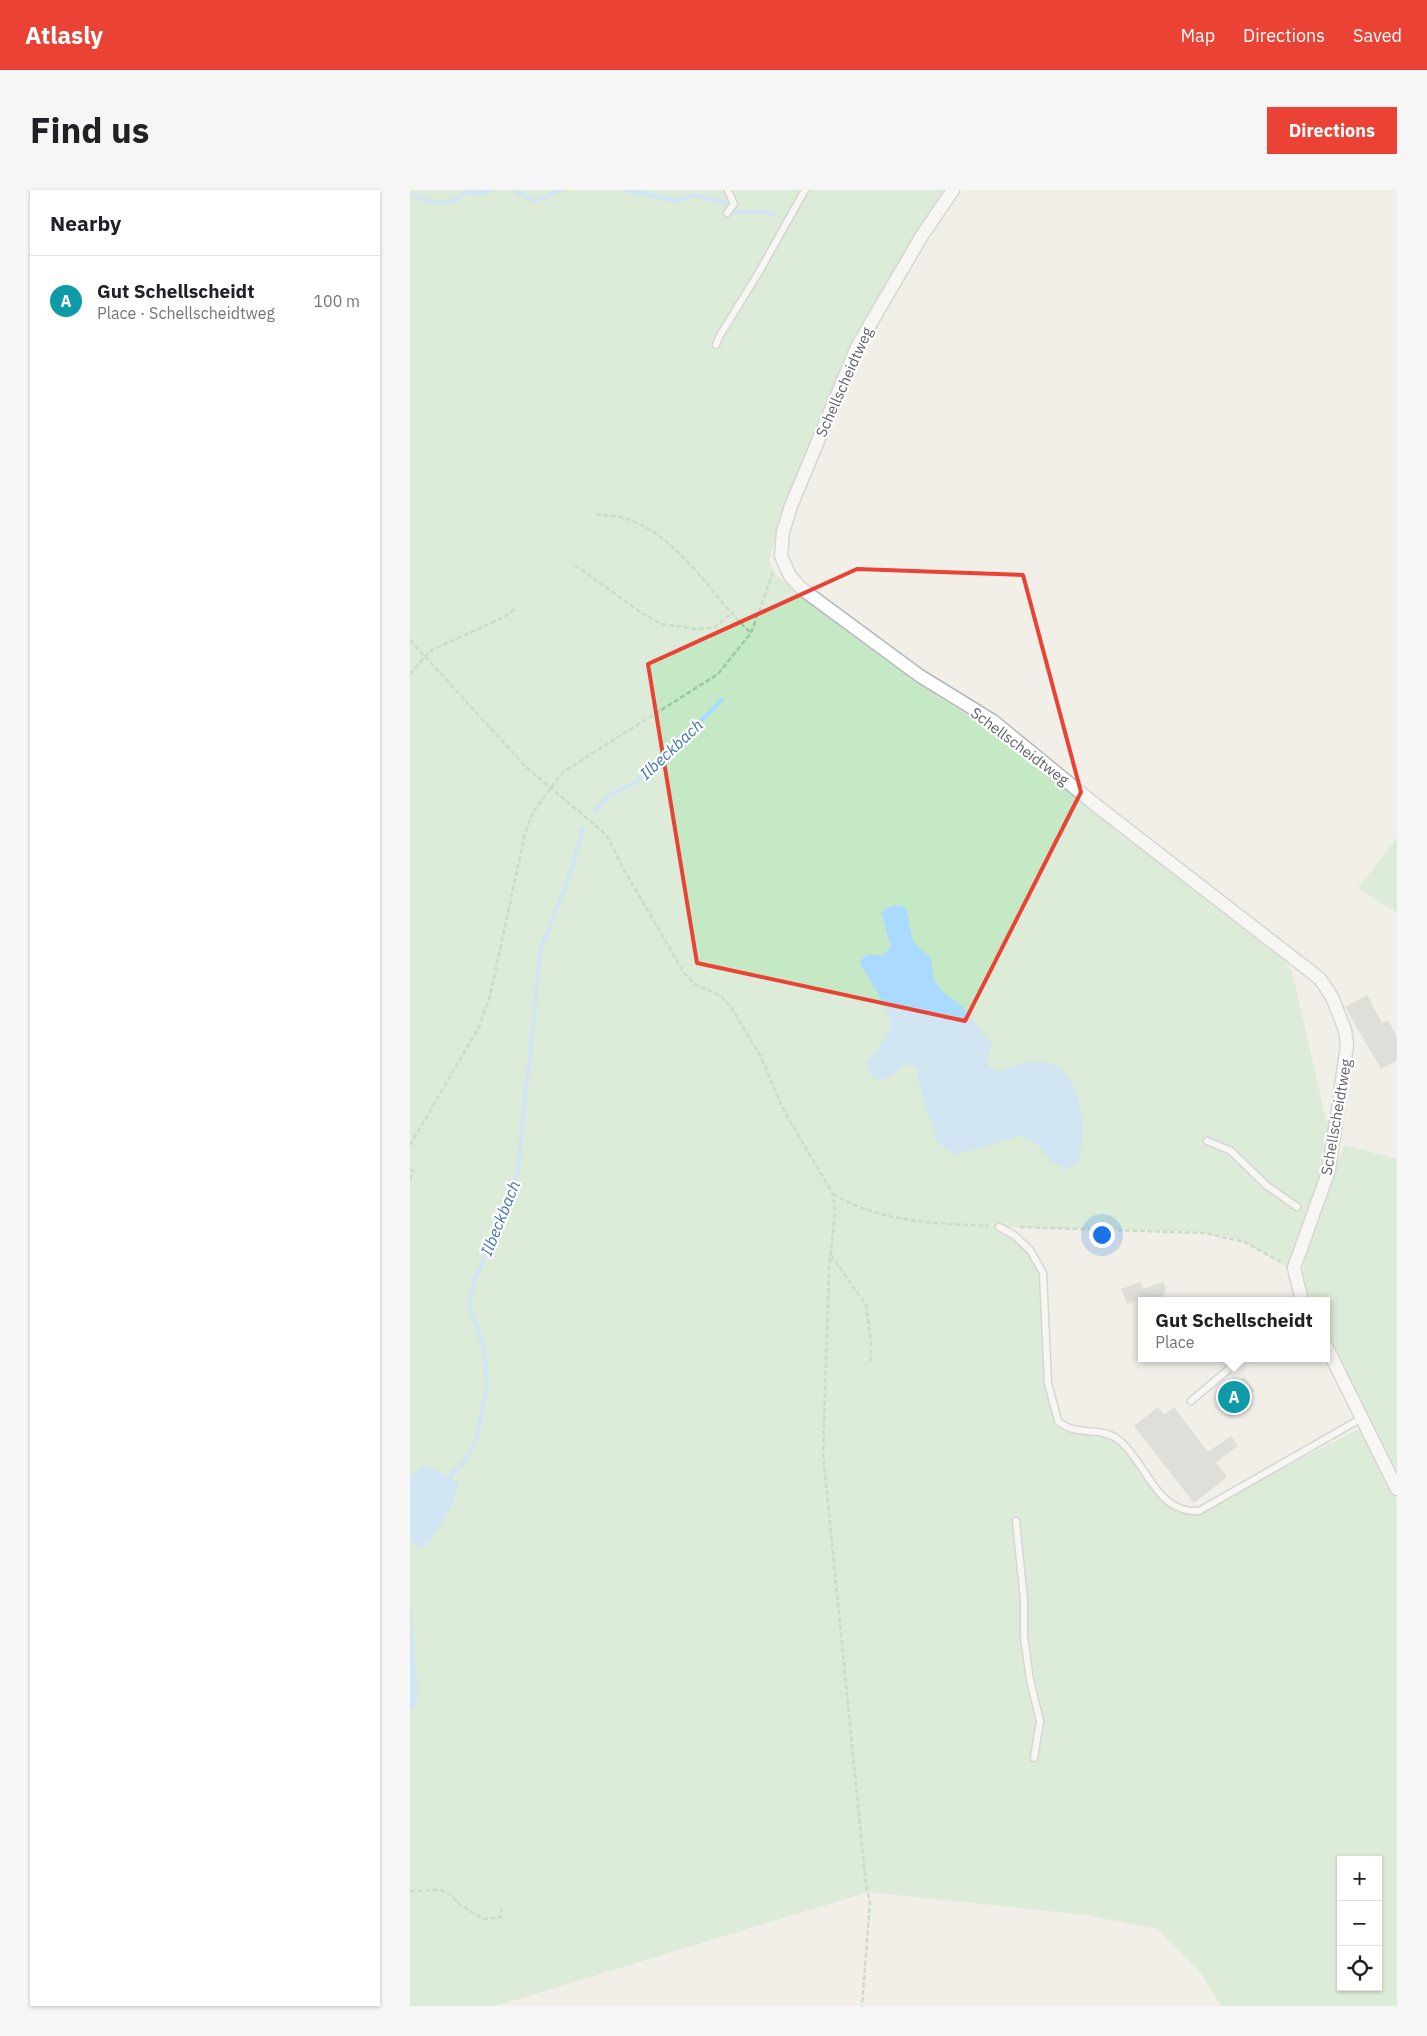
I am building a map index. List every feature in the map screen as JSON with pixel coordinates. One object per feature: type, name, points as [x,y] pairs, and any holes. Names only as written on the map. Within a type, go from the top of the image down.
[{"type":"street","name":"Schellscheidtweg","points":[[953,190],[921,237],[857,347],[791,506],[782,543],[783,564],[790,576],[802,589],[920,676],[993,721],[1097,806],[1310,971],[1325,986],[1332,997],[1345,1030],[1347,1057],[1329,1170],[1294,1268]]},
{"type":"street","points":[[1294,1268],[1301,1297]]},
{"type":"street","points":[[1330,1354],[1397,1489]]},
{"type":"lane","points":[[716,345],[718,337],[759,272],[805,190]]},
{"type":"lane","points":[[727,213],[734,204],[728,191]]},
{"type":"lane","points":[[1207,1141],[1231,1151],[1266,1185],[1297,1207]]},
{"type":"lane","points":[[999,1227],[1014,1236],[1030,1250],[1043,1273],[1048,1383],[1050,1399],[1058,1421],[1073,1431],[1099,1432],[1118,1439],[1171,1505],[1182,1510],[1199,1511],[1362,1418]]},
{"type":"lane","points":[[1191,1401],[1237,1362]]},
{"type":"lane","points":[[1016,1521],[1024,1600],[1024,1637],[1030,1680],[1040,1721],[1034,1758]]},
{"type":"path","points":[[596,514],[629,520],[651,531],[691,562],[731,614],[751,633]]},
{"type":"path","points":[[410,1145],[479,1027],[490,996],[528,822],[549,788],[563,772],[718,674],[751,633],[775,568],[783,564]]},
{"type":"path","points":[[575,565],[640,612],[661,624],[697,629],[715,627],[731,614]]},
{"type":"path","points":[[410,674],[430,651],[461,635],[504,617],[516,609]]},
{"type":"path","points":[[410,640],[526,767],[602,831],[609,840],[623,868],[690,980],[721,996],[731,1008],[762,1058],[784,1111],[833,1194],[835,1212],[830,1254],[823,1453],[866,1886],[870,1902],[862,2006]]},
{"type":"path","points":[[410,1169],[413,1171],[410,1180]]},
{"type":"path","points":[[833,1194],[881,1214],[913,1222],[999,1227],[1184,1231],[1222,1236],[1245,1242],[1294,1268]]},
{"type":"path","points":[[830,1254],[866,1305],[871,1343],[870,1363]]},
{"type":"path","points":[[410,1892],[441,1890],[452,1895],[460,1905],[483,1919],[501,1917],[502,1906]]},
{"type":"highlighted area","points":[[857,569],[1023,575],[1081,792],[965,1021],[697,963],[648,664]]},
{"type":"green space","points":[[410,190],[948,190],[891,274],[851,348],[779,523],[769,562],[776,575],[821,612],[918,684],[991,730],[1279,954],[1292,971],[1326,1120],[1333,1127],[1322,1169],[1291,1255],[1290,1276],[1282,1262],[1245,1242],[1231,1237],[1184,1231],[1001,1227],[1030,1250],[1043,1273],[1048,1383],[1058,1421],[1084,1432],[1118,1439],[1171,1505],[1199,1511],[1361,1428],[1397,1501],[1397,2006],[1221,2006],[1200,1972],[1158,1929],[1086,1915],[868,1892],[496,2006],[410,2006]]},
{"type":"green space","points":[[1397,837],[1397,913],[1358,888]]},
{"type":"green space","points":[[1344,1145],[1397,1159],[1397,1472],[1330,1344],[1330,1297],[1306,1297],[1301,1284],[1307,1247]]},
{"type":"water","points":[[893,905],[906,907],[913,941],[931,959],[934,980],[943,992],[963,1007],[992,1045],[987,1058],[989,1067],[999,1072],[1032,1062],[1049,1064],[1062,1071],[1072,1083],[1082,1115],[1082,1149],[1078,1163],[1065,1170],[1050,1160],[1035,1142],[1018,1136],[977,1150],[952,1154],[938,1143],[918,1082],[916,1067],[904,1064],[893,1075],[878,1081],[870,1075],[867,1062],[881,1044],[892,1024],[878,993],[859,962],[868,954],[882,956],[891,947],[881,912]]},
{"type":"water","points":[[423,1465],[449,1476],[459,1483],[445,1518],[423,1549],[410,1542],[410,1475]]},
{"type":"water","points":[[410,1591],[418,1692],[416,1707],[410,1710]]},
{"type":"building","points":[[1367,995],[1382,1023],[1388,1020],[1397,1037],[1397,1060],[1381,1069],[1345,1007]]},
{"type":"building","points":[[1140,1282],[1143,1289],[1163,1282],[1166,1289],[1163,1297],[1138,1297],[1138,1300],[1127,1304],[1121,1289]]},
{"type":"building","points":[[1244,1377],[1255,1391],[1250,1395],[1253,1400],[1230,1417],[1215,1398]]},
{"type":"building","points":[[1158,1407],[1164,1415],[1174,1407],[1208,1452],[1231,1436],[1238,1446],[1216,1462],[1227,1477],[1194,1503],[1134,1426]]},
{"type":"waterway","points":[[410,194],[431,202],[445,203],[465,193],[479,193],[490,190]]},
{"type":"waterway","points":[[515,190],[534,201],[562,190]]},
{"type":"waterway","points":[[626,190],[678,201],[693,195],[726,203]]},
{"type":"waterway","points":[[737,211],[772,213]]},
{"type":"waterway","name":"Ilbeckbach","points":[[595,811],[610,795],[636,782],[654,768],[722,700]]},
{"type":"waterway","name":"Ilbeckbach","points":[[446,1480],[466,1460],[476,1440],[487,1384],[484,1349],[469,1304],[473,1285],[517,1176],[541,948],[568,880],[583,829]]},
{"type":"place","name":"Gut Schellscheidt","points":[[1234,1397]]}]
